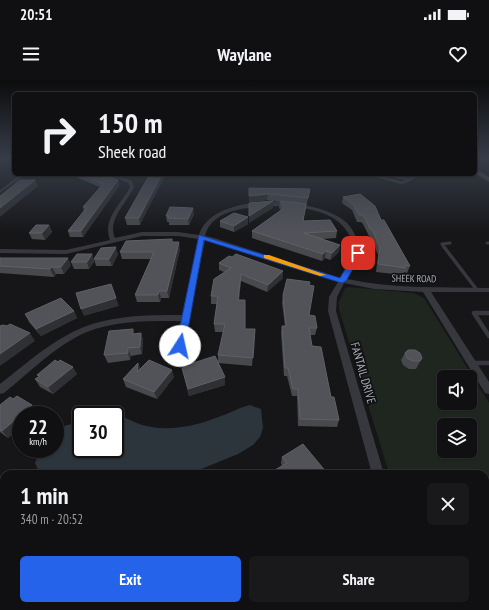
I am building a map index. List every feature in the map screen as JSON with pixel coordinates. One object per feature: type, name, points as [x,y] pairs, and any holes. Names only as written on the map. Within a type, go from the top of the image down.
[{"type":"street","points":[[0,192],[12,183]]},
{"type":"street","points":[[113,240],[109,234],[109,227],[132,187],[130,183]]},
{"type":"street","name":"FANTAIL DRIVE","points":[[180,346],[202,237],[206,224],[220,214],[235,208],[276,205],[320,211],[341,220],[355,240],[358,253],[333,297],[332,311],[377,470]]},
{"type":"street","name":"SHEEK ROAD","points":[[0,251],[66,252],[129,236],[154,234],[202,237],[342,281],[388,288],[489,290]]},
{"type":"street","points":[[425,289],[489,390]]},
{"type":"street","points":[[0,390],[71,336],[88,329],[128,320],[185,318]]},
{"type":"lane","points":[[450,242],[442,244],[477,290]]},
{"type":"lane","points":[[448,253],[456,253]]},
{"type":"lane","points":[[489,313],[474,313],[489,336]]},
{"type":"lane","points":[[471,363],[489,363]]},
{"type":"shaded area","points":[[349,287],[413,293],[424,298],[469,370],[437,370],[437,410],[477,410],[477,384],[489,403],[489,470],[388,470],[339,309],[339,302],[345,288]]},
{"type":"shaded area","points":[[250,405],[261,409],[263,428],[260,437],[253,445],[238,454],[199,470],[38,470],[35,463],[37,458],[64,458],[64,426],[67,425],[72,425],[72,458],[124,458],[124,416],[140,424],[167,428],[194,425]]},
{"type":"building","points":[[17,183],[32,183],[0,208],[0,196]]},
{"type":"building","points":[[100,183],[116,183],[81,231],[68,231],[87,207],[83,207],[103,184]]},
{"type":"building","points":[[145,183],[157,183],[139,218],[125,218]]},
{"type":"building","points":[[249,188],[310,189],[308,198],[268,194],[249,196]]},
{"type":"building","points":[[360,194],[375,206],[381,220],[384,220],[410,266],[405,265],[405,268],[378,264],[380,248],[372,229],[370,229],[365,218],[362,215],[359,215],[353,204],[343,197]]},
{"type":"building","points":[[273,201],[249,216],[249,203]]},
{"type":"building","points":[[280,201],[306,204],[303,221],[330,220],[337,231],[304,233],[340,245],[332,253],[326,251],[323,254],[252,231],[284,208]]},
{"type":"building","points":[[170,207],[193,208],[188,219],[168,218],[169,216],[166,216]]},
{"type":"building","points":[[234,213],[248,217],[234,226],[220,221]]},
{"type":"building","points":[[36,225],[49,225],[42,233],[29,233]]},
{"type":"building","points":[[172,239],[172,242],[179,242],[167,291],[159,291],[158,295],[135,295],[154,252],[120,252],[126,241]]},
{"type":"building","points":[[116,247],[109,259],[94,259],[101,248]]},
{"type":"building","points":[[77,254],[92,254],[87,262],[71,262]]},
{"type":"building","points":[[236,254],[283,271],[268,285],[241,274],[238,300],[245,300],[245,329],[255,329],[253,358],[218,355],[225,324],[214,324],[218,296],[211,296],[214,279],[231,268],[219,263],[229,256],[232,257]]},
{"type":"building","points":[[0,258],[68,258],[61,267],[52,267],[50,269],[0,266]]},
{"type":"building","points":[[287,279],[310,282],[309,285],[314,286],[309,315],[315,316],[317,328],[309,328],[312,346],[321,347],[331,397],[334,397],[339,420],[300,419],[298,389],[293,389],[288,368],[285,368],[282,326],[286,326],[283,295]]},
{"type":"building","points":[[111,284],[116,298],[81,309],[76,293]]},
{"type":"building","points":[[61,298],[74,311],[36,329],[25,314]]},
{"type":"building","points":[[10,324],[30,333],[0,354],[0,326],[7,326]]},
{"type":"building","points":[[133,329],[133,334],[141,333],[140,347],[128,348],[128,353],[104,355],[109,331]]},
{"type":"building","points":[[408,350],[415,350],[420,353],[422,358],[420,361],[413,361],[407,358],[405,353]]},
{"type":"building","points":[[215,356],[225,377],[188,389],[182,368]]},
{"type":"building","points":[[55,360],[58,362],[60,360],[73,367],[48,387],[35,379],[40,376],[37,375]]},
{"type":"building","points":[[149,360],[172,370],[154,392],[123,379],[138,363],[137,372]]},
{"type":"building","points":[[17,396],[32,405],[12,406],[12,422],[2,431],[0,430],[0,405],[10,397],[13,399]]},
{"type":"building","points":[[303,444],[325,470],[275,470],[287,463],[282,457]]},
{"type":"slow traffic","points":[[267,257],[322,275]]},
{"type":"route","points":[[180,346],[202,237],[342,281],[358,253]]}]
